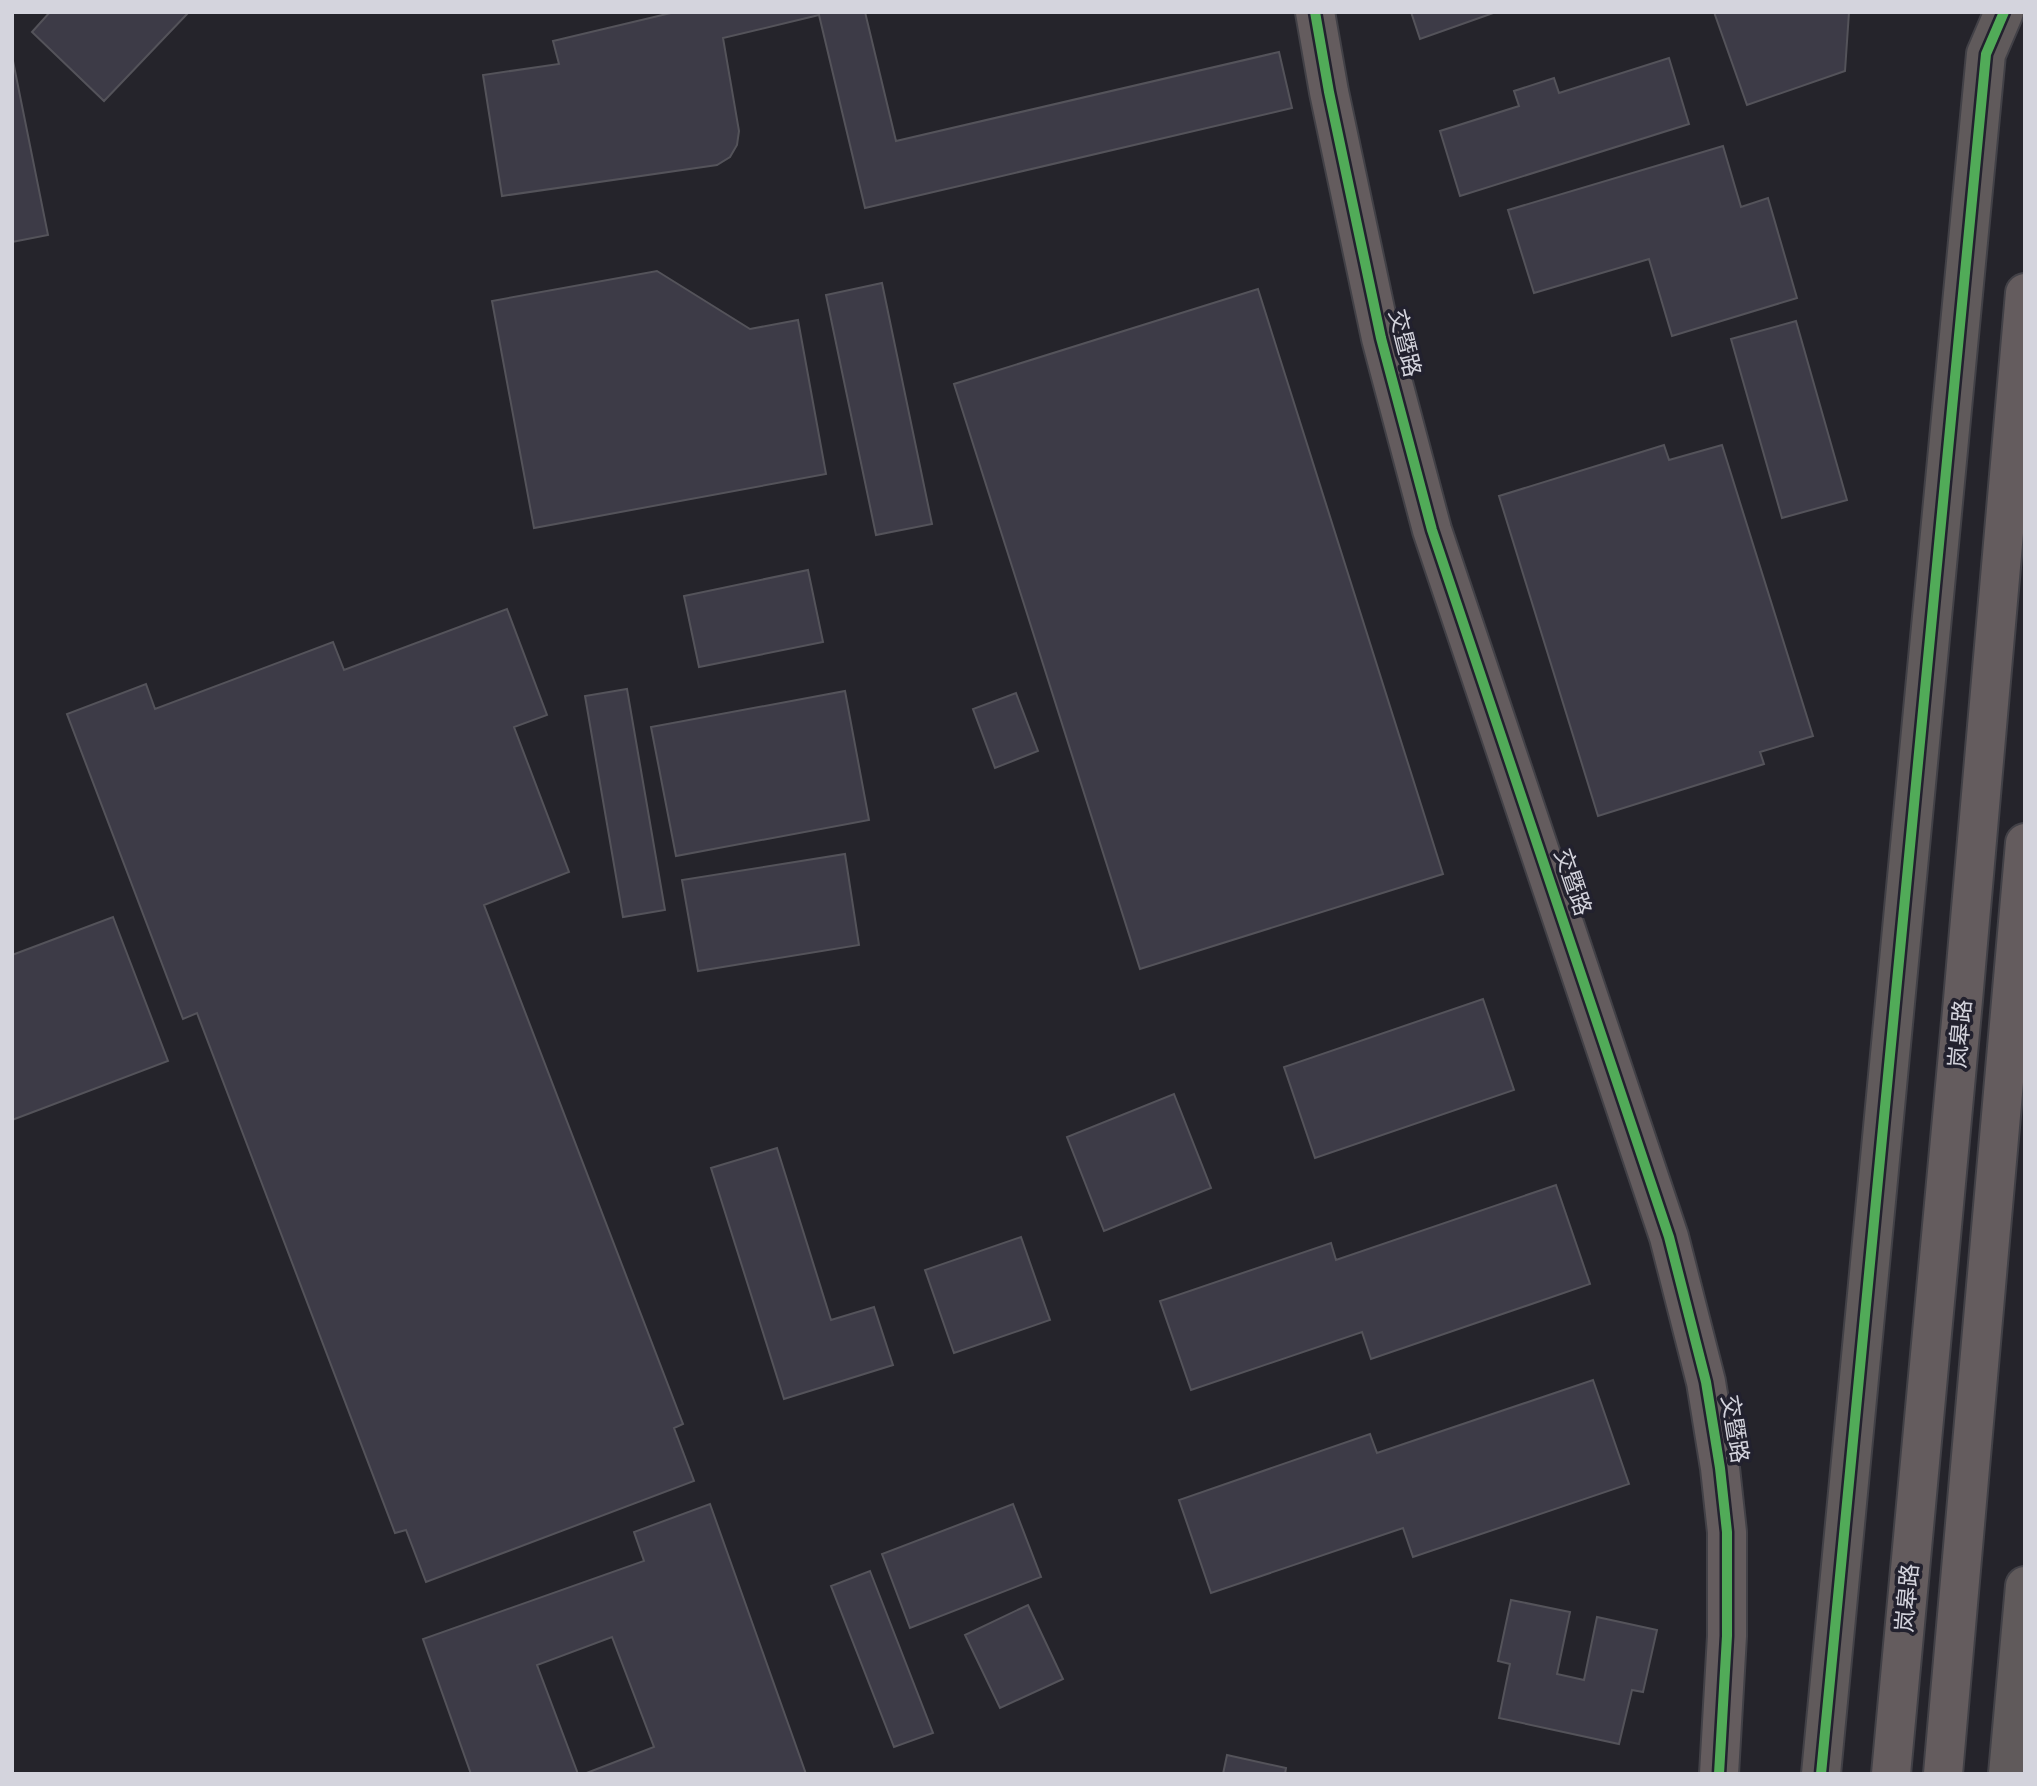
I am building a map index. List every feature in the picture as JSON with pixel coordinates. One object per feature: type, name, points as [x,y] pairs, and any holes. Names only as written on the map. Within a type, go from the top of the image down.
[{"type":"main road","name":"交暨路","points":[[1315,12],[1329,92],[1381,338],[1432,530],[1669,1237],[1706,1382],[1727,1532],[1727,1636],[1719,1774]]},
{"type":"main road","name":"岚皋路","points":[[1891,1774],[2025,293]]},
{"type":"main road","name":"岚皋路","points":[[1943,1774],[2025,843]]},
{"type":"street","points":[[1821,1774],[1986,54],[2004,12]]},
{"type":"street","points":[[2008,1774],[2025,1586]]},
{"type":"building","points":[[50,12],[189,12],[104,101],[32,32]]},
{"type":"building","points":[[675,12],[865,12],[896,141],[1279,52],[1292,108],[865,208],[819,15],[723,38],[739,131],[737,145],[730,157],[717,165],[502,196],[483,75],[559,64],[553,41]]},
{"type":"building","points":[[1411,12],[1496,12],[1420,39]]},
{"type":"building","points":[[1714,12],[1849,12],[1845,71],[1747,105]]},
{"type":"building","points":[[12,56],[48,235],[12,242]]},
{"type":"building","points":[[1669,58],[1689,124],[1460,196],[1440,131],[1519,106],[1514,91],[1554,78],[1559,93]]},
{"type":"building","points":[[1723,146],[1741,207],[1768,198],[1797,298],[1672,336],[1649,259],[1534,293],[1508,210]]},
{"type":"building","points":[[657,271],[750,329],[798,320],[826,474],[534,528],[492,301]]},
{"type":"building","points":[[882,283],[932,524],[876,535],[826,295]]},
{"type":"building","points":[[1258,289],[1443,874],[1140,969],[954,384]]},
{"type":"building","points":[[1796,321],[1847,500],[1782,518],[1731,339]]},
{"type":"building","points":[[1664,445],[1669,460],[1722,445],[1813,736],[1760,752],[1764,764],[1598,816],[1499,496]]},
{"type":"building","points":[[808,570],[823,642],[699,667],[684,596]]},
{"type":"building","points":[[507,609],[547,715],[514,727],[569,872],[484,905],[683,1424],[674,1428],[694,1481],[426,1582],[406,1530],[395,1533],[197,1013],[183,1019],[67,714],[146,684],[155,709],[333,642],[344,670]]},
{"type":"building","points":[[627,689],[665,910],[623,917],[585,696]]},
{"type":"building","points":[[845,691],[869,820],[676,856],[651,727]]},
{"type":"building","points":[[1016,693],[1038,751],[995,768],[973,709]]},
{"type":"building","points":[[845,854],[859,945],[698,971],[682,880]]},
{"type":"building","points":[[113,917],[168,1061],[12,1120],[12,955]]},
{"type":"building","points":[[1483,999],[1514,1090],[1315,1158],[1284,1067]]},
{"type":"building","points":[[1174,1094],[1211,1188],[1104,1231],[1067,1137]]},
{"type":"building","points":[[777,1148],[831,1320],[874,1307],[893,1365],[784,1399],[711,1168]]},
{"type":"building","points":[[1556,1185],[1590,1284],[1371,1359],[1362,1332],[1191,1390],[1160,1301],[1331,1243],[1336,1260]]},
{"type":"building","points":[[1021,1237],[1050,1320],[954,1353],[925,1270]]},
{"type":"building","points":[[1593,1380],[1629,1484],[1413,1557],[1403,1528],[1211,1593],[1179,1500],[1370,1434],[1377,1453]]},
{"type":"building","points":[[710,1504],[806,1774],[584,1774],[654,1747],[612,1637],[537,1665],[578,1774],[471,1774],[423,1639],[644,1561],[634,1532]]},
{"type":"building","points":[[1013,1504],[1041,1577],[910,1628],[882,1554]]},
{"type":"building","points":[[870,1571],[933,1733],[894,1747],[831,1586]]},
{"type":"building","points":[[1511,1600],[1570,1612],[1557,1674],[1584,1680],[1597,1617],[1657,1630],[1643,1692],[1632,1690],[1619,1744],[1499,1718],[1510,1664],[1498,1661]]},
{"type":"building","points":[[1028,1605],[1063,1679],[1000,1708],[965,1635]]},
{"type":"building","points":[[1227,1755],[1286,1768],[1285,1774],[1223,1774]]},
{"type":"cycle path","points":[[1315,12],[1329,92],[1381,338],[1432,530],[1669,1237],[1706,1382],[1727,1532],[1727,1636],[1719,1774]]},
{"type":"cycle path","points":[[1821,1774],[1986,54],[2004,12]]}]
